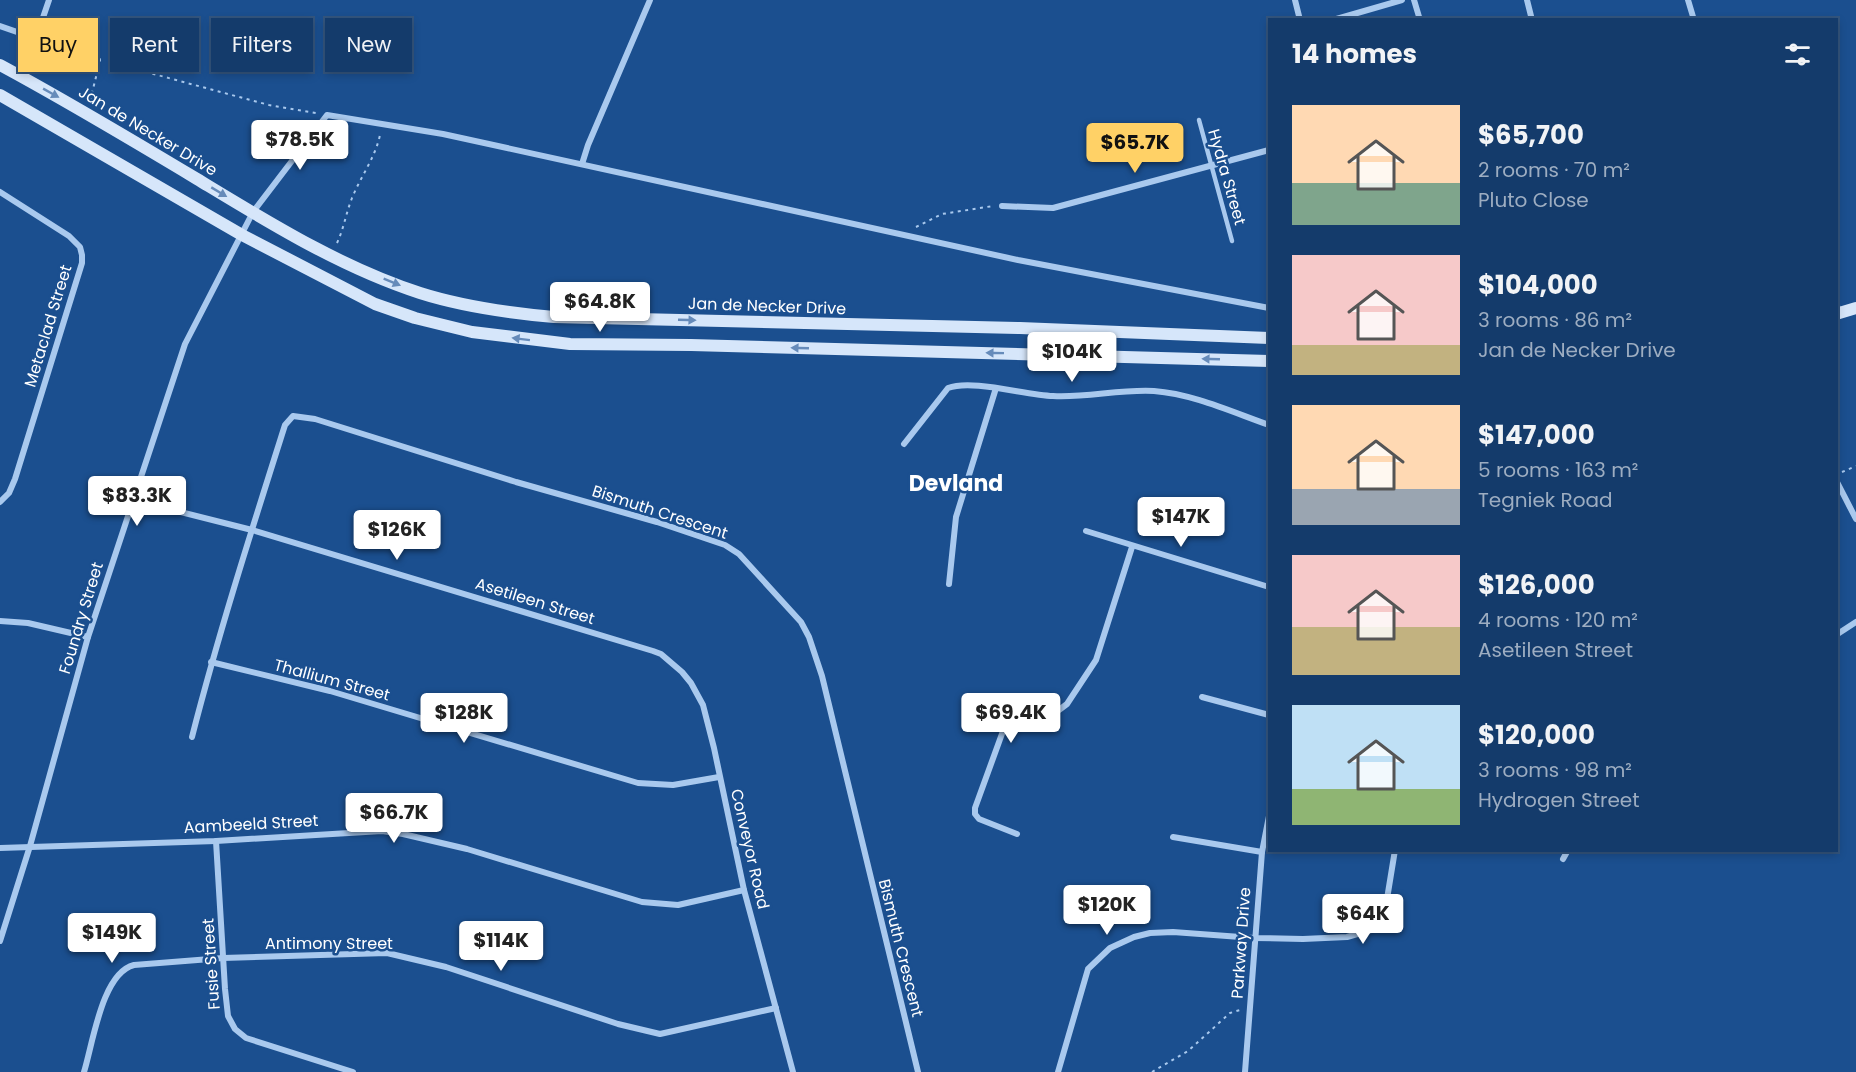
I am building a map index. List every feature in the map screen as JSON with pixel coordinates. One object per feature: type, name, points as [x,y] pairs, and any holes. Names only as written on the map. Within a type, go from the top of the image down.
[{"type":"main road","name":"Jan de Necker Drive","points":[[0,65],[86,111],[253,212],[354,267],[439,298],[483,308],[536,315],[902,327],[1020,328],[1268,338]]},
{"type":"main road","points":[[0,95],[242,235],[375,304],[415,318],[472,332],[570,344],[691,345],[1268,361]]},
{"type":"main road","points":[[1838,309],[1856,308]]},
{"type":"street","points":[[43,18],[49,0]]},
{"type":"street","points":[[582,164],[650,0]]},
{"type":"street","points":[[1295,0],[1300,18]]},
{"type":"street","points":[[1340,18],[1402,0]]},
{"type":"street","points":[[1414,0],[1419,18]]},
{"type":"street","points":[[1527,0],[1532,18]]},
{"type":"street","points":[[1688,0],[1693,18]]},
{"type":"street","points":[[0,26],[18,32]]},
{"type":"street","points":[[327,115],[443,134],[1018,260],[1268,308]]},
{"type":"street","name":"Foundry Street","points":[[0,941],[30,846],[88,637],[185,344],[253,212],[327,115]]},
{"type":"street","points":[[1002,206],[1053,208],[1268,150]]},
{"type":"street","name":"Metaclad Street","points":[[0,192],[69,236],[80,247],[82,255],[82,263],[15,479],[9,493],[0,502]]},
{"type":"street","points":[[904,444],[948,388],[956,385],[1053,396],[1155,391],[1203,401],[1268,425]]},
{"type":"street","points":[[949,584],[956,517],[996,388]]},
{"type":"street","name":"Bismuth Crescent","points":[[252,530],[285,425],[290,418],[295,416],[315,419],[516,482],[657,522],[725,545],[739,554],[801,622],[809,637],[822,676],[918,1072]]},
{"type":"street","points":[[1838,484],[1856,519]]},
{"type":"street","name":"Asetileen Street","points":[[133,500],[252,530],[653,651]]},
{"type":"street","points":[[192,737],[211,662],[252,530]]},
{"type":"street","points":[[1086,531],[1132,547],[1268,587]]},
{"type":"street","points":[[1017,834],[979,819],[975,814],[975,808],[1003,731],[1019,718],[1059,710],[1067,704],[1096,660],[1132,547]]},
{"type":"street","points":[[0,621],[28,623],[88,637]]},
{"type":"street","points":[[1838,634],[1856,622]]},
{"type":"street","name":"Conveyor Road","points":[[653,651],[671,662],[692,683],[703,705],[744,890],[793,1072]]},
{"type":"street","name":"Thallium Street","points":[[211,662],[330,691],[638,783],[673,785],[719,777]]},
{"type":"street","points":[[1202,697],[1268,715]]},
{"type":"street","name":"Parkway Drive","points":[[1245,1072],[1254,938],[1262,852],[1268,821]]},
{"type":"street","name":"Aambeeld Street","points":[[0,848],[216,841],[382,831],[467,849],[642,902],[678,905],[744,890]]},
{"type":"street","points":[[1173,837],[1262,852]]},
{"type":"street","name":"Fusie Street","points":[[216,841],[228,1016],[239,1034],[264,1045],[353,1072]]},
{"type":"street","points":[[1058,1072],[1088,969],[1110,948],[1134,937],[1150,933],[1194,933],[1254,938],[1336,938],[1371,930],[1379,923],[1386,905],[1395,852]]},
{"type":"street","points":[[1563,859],[1567,852]]},
{"type":"street","name":"Antimony Street","points":[[84,1072],[106,993],[123,969],[134,965],[223,958],[387,953],[446,967],[618,1024],[660,1034],[776,1008]]},
{"type":"lane","name":"Hydra Street","points":[[1199,120],[1233,241]]},
{"type":"path","points":[[98,60],[269,105],[327,115]]},
{"type":"path","points":[[86,111],[96,82],[97,72]]},
{"type":"path","points":[[332,255],[363,172],[376,151],[383,123]]},
{"type":"path","points":[[903,235],[923,222],[942,214],[978,207],[1002,206]]},
{"type":"path","points":[[1838,474],[1856,466]]},
{"type":"path","points":[[1152,1072],[1188,1051],[1230,1012],[1250,1008]]},
{"type":"district","name":"Devland","points":[[956,483]]}]
